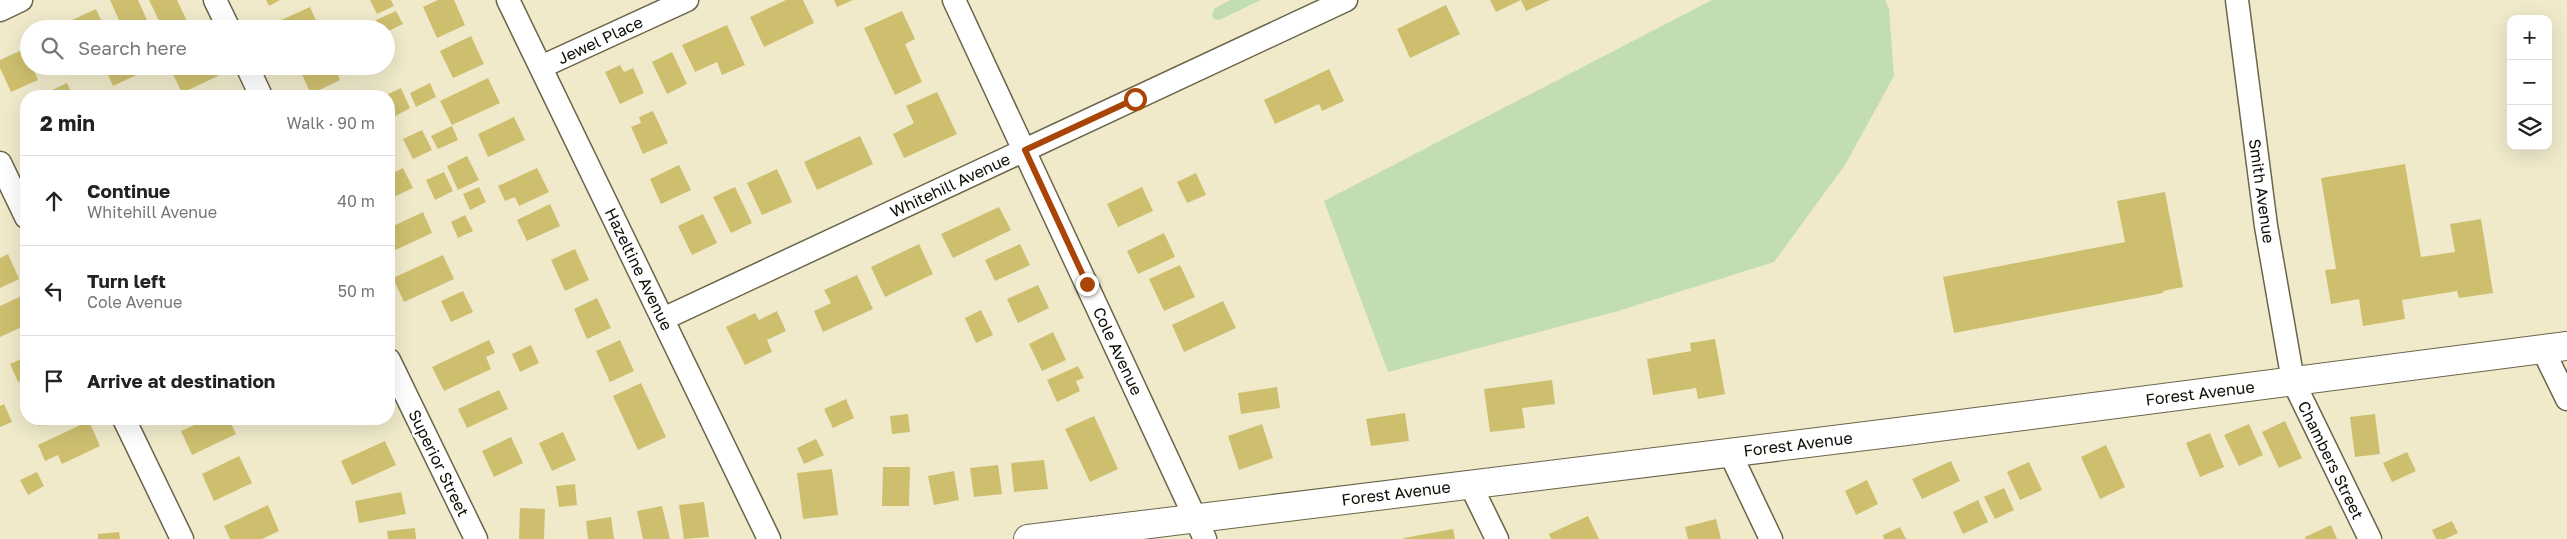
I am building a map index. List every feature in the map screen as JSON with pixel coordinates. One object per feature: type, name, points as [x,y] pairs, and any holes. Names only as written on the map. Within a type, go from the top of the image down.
[{"type":"main road","name":"Forest Avenue","points":[[1028,539],[1200,528],[1470,484],[1730,453],[2555,348]]},
{"type":"street","points":[[0,10],[21,0]]},
{"type":"street","points":[[215,0],[224,20]]},
{"type":"street","name":"Hazeltine Avenue","points":[[508,0],[769,539]]},
{"type":"street","name":"Jewel Place","points":[[541,67],[687,0]]},
{"type":"street","name":"Cole Avenue","points":[[954,0],[1200,528]]},
{"type":"street","name":"Whitehill Avenue","points":[[663,319],[1346,0]]},
{"type":"street","name":"Smith Avenue","points":[[2238,0],[2266,226],[2293,381]]},
{"type":"street","points":[[251,75],[258,90]]},
{"type":"street","points":[[0,163],[20,205]]},
{"type":"street","points":[[2555,348],[2567,399]]},
{"type":"street","name":"Superior Street","points":[[395,372],[476,539]]},
{"type":"street","name":"Chambers Street","points":[[2293,381],[2370,539]]},
{"type":"street","points":[[127,425],[182,539]]},
{"type":"street","points":[[1730,453],[1771,539]]},
{"type":"street","points":[[1470,484],[1497,539]]},
{"type":"green space","points":[[1230,0],[1261,0],[1219,20],[1214,19],[1212,15],[1214,9]]},
{"type":"green space","points":[[1712,0],[1885,0],[1889,9],[1894,76],[1845,165],[1774,262],[1618,311],[1388,372],[1324,201]]},
{"type":"building","points":[[110,0],[138,0],[147,20],[119,20]]},
{"type":"building","points":[[149,0],[177,0],[187,20],[159,20]]},
{"type":"building","points":[[266,0],[280,0],[269,6]]},
{"type":"building","points":[[370,0],[391,0],[394,6],[377,14]]},
{"type":"building","points":[[438,0],[454,0],[465,25],[437,38],[423,7]]},
{"type":"building","points":[[786,0],[803,0],[814,23],[764,47],[750,17]]},
{"type":"building","points":[[834,0],[853,0],[837,7]]},
{"type":"building","points":[[1490,0],[1521,0],[1496,12]]},
{"type":"building","points":[[1521,0],[1550,0],[1526,11]]},
{"type":"building","points":[[1446,5],[1460,34],[1410,58],[1397,29]]},
{"type":"building","points":[[310,7],[316,20],[281,20]]},
{"type":"building","points":[[96,9],[101,20],[72,20]]},
{"type":"building","points":[[396,11],[403,24],[395,28],[395,20],[376,20]]},
{"type":"building","points":[[902,11],[915,39],[905,44],[922,82],[895,95],[864,28]]},
{"type":"building","points":[[727,25],[745,65],[722,75],[717,62],[695,72],[682,45]]},
{"type":"building","points":[[471,36],[484,64],[453,78],[440,51]]},
{"type":"building","points":[[20,51],[20,75],[36,75],[38,80],[11,92],[0,68],[0,60]]},
{"type":"building","points":[[672,52],[687,84],[667,94],[652,62]]},
{"type":"building","points":[[620,65],[624,72],[633,68],[644,93],[620,104],[605,72]]},
{"type":"building","points":[[1329,69],[1344,101],[1322,111],[1319,104],[1275,124],[1264,100]]},
{"type":"building","points":[[108,75],[137,75],[113,86]]},
{"type":"building","points":[[173,75],[218,76],[188,90],[181,90]]},
{"type":"building","points":[[302,75],[338,75],[340,80],[319,90],[309,90]]},
{"type":"building","points":[[488,78],[500,103],[452,125],[440,101]]},
{"type":"building","points":[[67,83],[70,90],[52,90]]},
{"type":"building","points":[[430,83],[436,97],[416,107],[410,93]]},
{"type":"building","points":[[401,88],[410,108],[395,116],[395,91]]},
{"type":"building","points":[[937,92],[957,134],[904,158],[893,134],[914,123],[906,106]]},
{"type":"building","points":[[653,111],[668,143],[643,154],[631,127],[641,123],[639,117]]},
{"type":"building","points":[[514,117],[525,140],[488,157],[478,134]]},
{"type":"building","points":[[452,126],[458,140],[438,149],[431,136]]},
{"type":"building","points":[[422,130],[432,150],[413,159],[403,139]]},
{"type":"building","points":[[860,136],[873,164],[817,190],[804,162]]},
{"type":"building","points":[[467,156],[479,180],[458,190],[447,166]]},
{"type":"building","points":[[2405,164],[2421,257],[2455,252],[2450,224],[2481,219],[2493,293],[2459,298],[2457,291],[2402,300],[2405,319],[2363,326],[2359,299],[2331,304],[2325,270],[2336,269],[2321,178]]},
{"type":"building","points":[[679,165],[691,190],[661,204],[650,179]]},
{"type":"building","points":[[403,168],[413,188],[395,196],[395,172]]},
{"type":"building","points":[[537,168],[549,192],[519,206],[515,197],[505,201],[498,186]]},
{"type":"building","points":[[777,169],[792,202],[762,215],[747,183]]},
{"type":"building","points":[[444,172],[453,191],[435,200],[426,180]]},
{"type":"building","points":[[1196,173],[1206,195],[1187,203],[1177,182]]},
{"type":"building","points":[[479,187],[486,202],[470,210],[463,194]]},
{"type":"building","points":[[735,187],[752,223],[731,233],[713,197]]},
{"type":"building","points":[[1142,187],[1153,211],[1118,227],[1107,204]]},
{"type":"building","points":[[2165,192],[2183,287],[2163,291],[2163,293],[1954,333],[1943,277],[2125,242],[2117,201]]},
{"type":"building","points":[[550,204],[560,226],[527,241],[517,220]]},
{"type":"building","points":[[999,207],[1011,230],[953,258],[941,234]]},
{"type":"building","points":[[423,212],[432,233],[395,250],[395,225]]},
{"type":"building","points":[[703,214],[717,243],[692,255],[678,226]]},
{"type":"building","points":[[465,215],[473,231],[458,238],[451,222]]},
{"type":"building","points":[[1164,233],[1175,257],[1138,274],[1127,251]]},
{"type":"building","points":[[919,244],[933,274],[885,297],[871,267]]},
{"type":"building","points":[[1020,244],[1030,265],[995,281],[985,260]]},
{"type":"building","points":[[575,249],[589,280],[565,291],[551,260]]},
{"type":"building","points":[[8,254],[19,279],[0,288],[0,258]]},
{"type":"building","points":[[443,255],[454,279],[404,302],[395,282],[395,277]]},
{"type":"building","points":[[1180,265],[1195,297],[1164,311],[1149,279]]},
{"type":"building","points":[[857,275],[873,309],[823,332],[814,311],[831,303],[824,290]]},
{"type":"building","points":[[1038,285],[1049,308],[1018,323],[1007,299]]},
{"type":"building","points":[[463,291],[473,312],[451,322],[441,301]]},
{"type":"building","points":[[20,297],[20,328],[0,337],[0,306]]},
{"type":"building","points":[[597,298],[611,328],[587,339],[574,309]]},
{"type":"building","points":[[1223,301],[1236,328],[1184,352],[1172,325]]},
{"type":"building","points":[[981,310],[993,335],[976,343],[965,318]]},
{"type":"building","points":[[777,311],[786,331],[767,340],[772,352],[745,365],[726,327],[755,313],[759,320]]},
{"type":"building","points":[[1053,332],[1066,360],[1042,371],[1029,344]]},
{"type":"building","points":[[1715,339],[1725,394],[1698,399],[1696,388],[1653,395],[1647,359],[1691,351],[1690,343]]},
{"type":"building","points":[[489,340],[495,353],[486,357],[491,369],[444,391],[432,367]]},
{"type":"building","points":[[620,340],[634,371],[610,382],[596,351]]},
{"type":"building","points":[[531,345],[539,363],[520,372],[512,354]]},
{"type":"building","points":[[20,360],[20,381],[18,382],[10,364]]},
{"type":"building","points":[[1078,366],[1084,378],[1076,381],[1080,391],[1057,402],[1047,380]]},
{"type":"building","points":[[1552,380],[1555,404],[1522,408],[1525,428],[1490,432],[1484,389]]},
{"type":"building","points":[[641,383],[666,437],[638,450],[613,396]]},
{"type":"building","points":[[1277,387],[1280,408],[1241,414],[1238,393]]},
{"type":"building","points":[[499,390],[508,409],[467,428],[458,409]]},
{"type":"building","points":[[846,399],[854,418],[833,428],[824,409]]},
{"type":"building","points":[[4,404],[12,422],[0,427],[0,406]]},
{"type":"building","points":[[1405,413],[1409,441],[1371,446],[1366,419]]},
{"type":"building","points":[[908,414],[910,432],[892,434],[890,416]]},
{"type":"building","points":[[2375,414],[2380,454],[2355,457],[2350,417]]},
{"type":"building","points":[[1094,416],[1118,469],[1090,482],[1065,429]]},
{"type":"building","points":[[2285,421],[2302,458],[2279,468],[2262,432]]},
{"type":"building","points":[[1262,424],[1273,458],[1239,470],[1228,436]]},
{"type":"building","points":[[2249,424],[2263,455],[2239,466],[2224,435]]},
{"type":"building","points":[[80,425],[91,425],[100,446],[62,464],[58,455],[45,461],[38,445]]},
{"type":"building","points":[[194,425],[232,425],[236,434],[192,455],[181,431]]},
{"type":"building","points":[[563,432],[576,460],[552,471],[539,443]]},
{"type":"building","points":[[2210,433],[2224,467],[2200,477],[2186,443]]},
{"type":"building","points":[[511,437],[523,463],[494,477],[482,451]]},
{"type":"building","points":[[816,439],[824,455],[804,464],[797,448]]},
{"type":"building","points":[[385,441],[396,465],[352,485],[341,461]]},
{"type":"building","points":[[2106,445],[2125,487],[2100,499],[2081,457]]},
{"type":"building","points":[[2407,452],[2416,471],[2392,482],[2383,463]]},
{"type":"building","points":[[239,456],[252,483],[214,501],[202,474]]},
{"type":"building","points":[[1044,460],[1048,489],[1014,492],[1011,463]]},
{"type":"building","points":[[1951,461],[1960,481],[1922,499],[1912,479]]},
{"type":"building","points":[[2029,462],[2042,490],[2020,500],[2007,472]]},
{"type":"building","points":[[998,465],[1002,494],[974,497],[970,468]]},
{"type":"building","points":[[883,467],[910,467],[909,506],[882,506]]},
{"type":"building","points":[[832,469],[838,515],[803,519],[797,473]]},
{"type":"building","points":[[954,471],[959,500],[934,505],[928,476]]},
{"type":"building","points":[[37,472],[44,486],[28,495],[20,480]]},
{"type":"building","points":[[1867,480],[1878,504],[1856,515],[1845,491]]},
{"type":"building","points":[[575,484],[577,505],[559,507],[556,486]]},
{"type":"building","points":[[2004,488],[2014,510],[1995,519],[1984,497]]},
{"type":"building","points":[[401,492],[406,514],[359,523],[355,501]]},
{"type":"building","points":[[1978,500],[1988,522],[1963,534],[1953,512]]},
{"type":"building","points":[[704,502],[709,537],[684,539],[679,505]]},
{"type":"building","points":[[268,505],[279,531],[262,539],[230,539],[224,526]]},
{"type":"building","points":[[662,506],[670,539],[643,539],[637,511]]},
{"type":"building","points":[[520,508],[545,509],[544,539],[519,539]]},
{"type":"building","points":[[1588,516],[1599,539],[1551,539],[1549,534]]},
{"type":"building","points":[[611,517],[614,539],[588,539],[586,521]]},
{"type":"building","points":[[1716,519],[1721,539],[1688,539],[1685,527]]},
{"type":"building","points":[[2452,521],[2458,533],[2445,539],[2436,539],[2432,530]]},
{"type":"building","points":[[2331,525],[2337,539],[2306,539],[2305,537]]},
{"type":"building","points":[[1900,527],[1906,539],[1884,539],[1883,535]]},
{"type":"building","points":[[415,528],[416,539],[388,539],[387,531]]},
{"type":"building","points":[[1453,529],[1455,539],[1404,539],[1404,538]]},
{"type":"building","points":[[119,532],[120,539],[98,539],[98,534]]},
{"type":"route","points":[[1087,284],[1025,150],[1135,99]]}]
